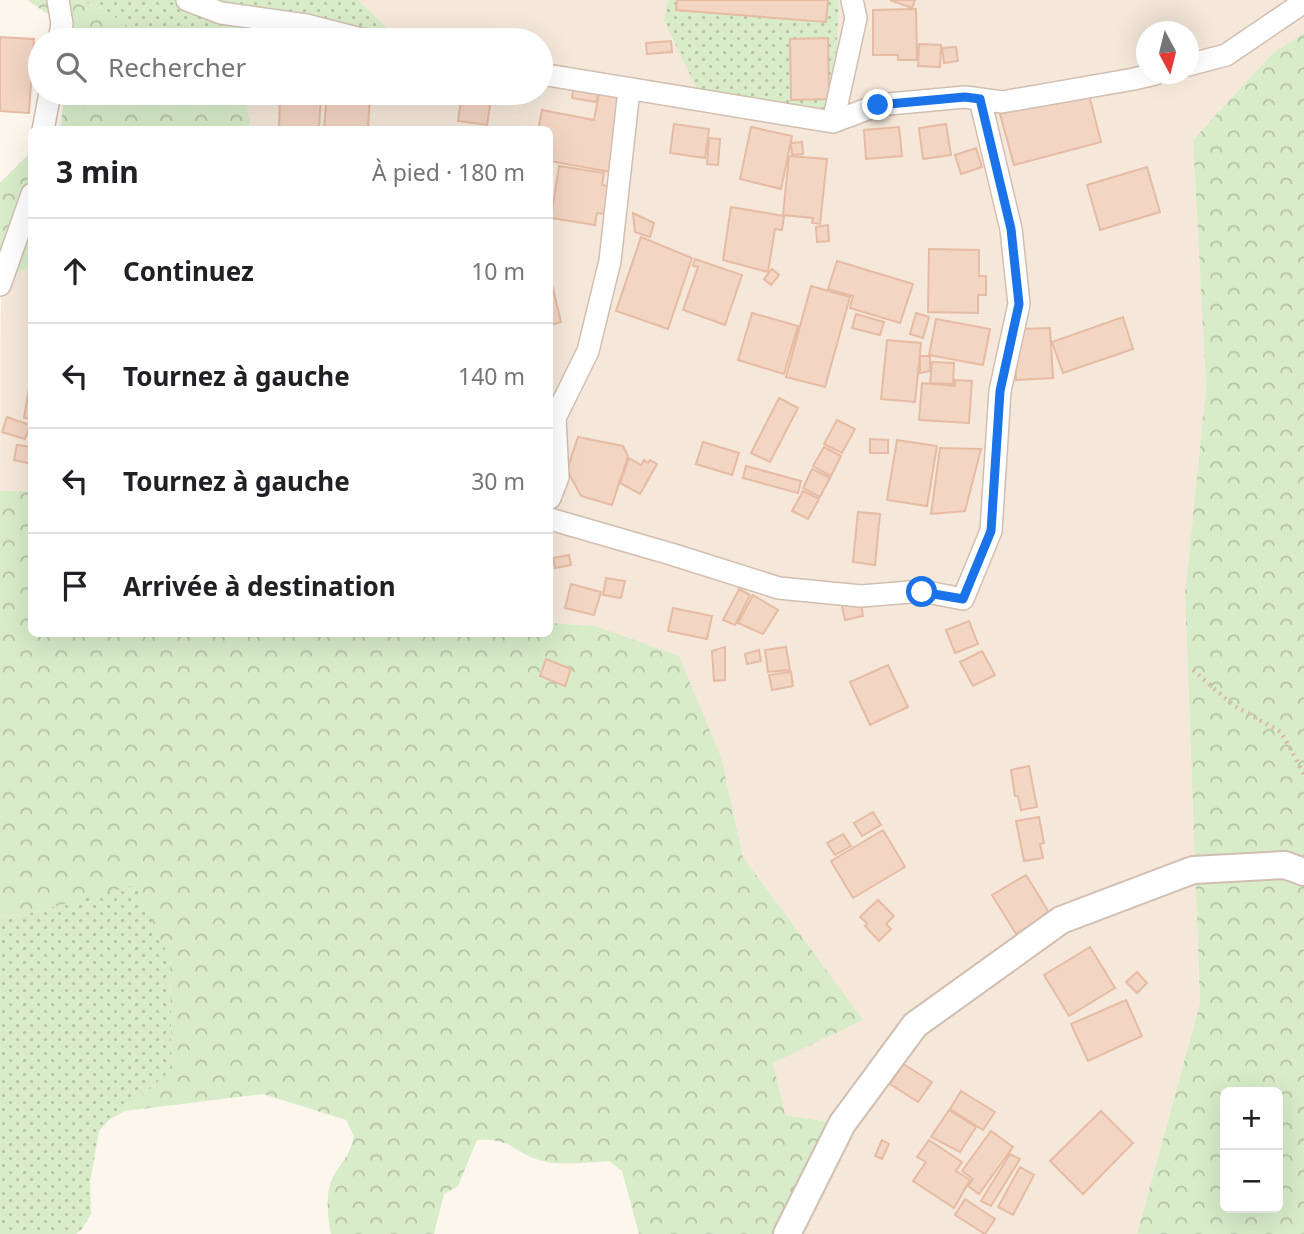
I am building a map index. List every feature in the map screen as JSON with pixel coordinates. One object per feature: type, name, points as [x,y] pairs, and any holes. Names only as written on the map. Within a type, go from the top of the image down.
[{"type":"street","points":[[58,0],[61,28]]},
{"type":"street","points":[[187,0],[221,13],[318,28]]},
{"type":"street","points":[[833,122],[856,18],[852,0]]},
{"type":"street","points":[[1199,62],[1226,55],[1304,2]]},
{"type":"street","points":[[553,77],[833,122],[878,105],[965,97],[1002,102],[1136,79]]},
{"type":"street","points":[[553,490],[558,477],[555,418],[588,351],[610,261],[629,90]]},
{"type":"street","points":[[553,521],[779,588],[861,596],[922,592],[963,599],[991,531],[1000,391],[1019,304],[1011,229],[980,99]]},
{"type":"street","points":[[44,126],[48,105]]},
{"type":"street","points":[[0,285],[28,205]]},
{"type":"street","points":[[787,1234],[842,1124],[915,1026],[1061,920],[1193,870],[1284,865],[1304,872]]},
{"type":"path","points":[[1193,670],[1233,705],[1281,732],[1304,774]]},
{"type":"shaded area","points":[[358,0],[1304,0],[1304,33],[1273,53],[1193,140],[1206,388],[1185,594],[1200,1003],[1137,1234],[787,1234],[841,1124],[784,1115],[773,1063],[862,1020],[743,857],[722,760],[595,626],[553,623],[553,126],[250,126],[247,105],[553,105],[553,28],[387,28]]},
{"type":"shaded area","points":[[28,268],[28,491],[0,491],[1,281]]},
{"type":"green space","points":[[27,0],[80,0],[104,10],[131,28],[69,28]]},
{"type":"green space","points":[[80,0],[358,0],[387,28],[318,28],[306,25],[300,28],[131,28],[104,10]]},
{"type":"green space","points":[[668,0],[839,0],[833,122],[703,102],[664,20]]},
{"type":"green space","points":[[1304,33],[1304,1234],[1137,1234],[1200,1003],[1185,594],[1206,388],[1193,140],[1273,53]]},
{"type":"green space","points":[[63,105],[247,105],[250,126],[59,126]]},
{"type":"green space","points":[[28,155],[28,268],[1,281],[0,293],[0,183]]},
{"type":"green space","points":[[0,491],[28,491],[28,637],[553,637],[553,623],[595,626],[679,656],[722,760],[743,857],[863,1020],[773,1063],[785,1115],[842,1124],[787,1234],[639,1234],[622,1171],[609,1161],[551,1162],[534,1158],[499,1141],[477,1140],[458,1186],[444,1194],[434,1234],[331,1234],[328,1192],[335,1173],[350,1150],[354,1136],[346,1120],[263,1094],[125,1111],[172,1069],[170,959],[135,885],[24,915],[0,916]]},
{"type":"green space","points":[[135,884],[170,958],[172,1069],[99,1131],[90,1182],[91,1214],[82,1229],[76,1234],[0,1234],[0,916],[24,915]]},
{"type":"building","points":[[677,0],[828,0],[826,22],[676,10]]},
{"type":"building","points":[[890,0],[915,0],[912,8]]},
{"type":"building","points":[[916,9],[917,60],[898,60],[898,55],[873,55],[873,10]]},
{"type":"building","points":[[0,37],[28,39],[29,113],[0,111]]},
{"type":"building","points":[[828,38],[829,99],[791,100],[790,39]]},
{"type":"building","points":[[671,41],[672,52],[647,54],[646,43]]},
{"type":"building","points":[[919,44],[941,45],[940,67],[918,66]]},
{"type":"building","points":[[956,47],[958,61],[944,63],[942,48]]},
{"type":"building","points":[[574,84],[599,89],[596,102],[572,98]]},
{"type":"building","points":[[600,88],[626,93],[611,172],[553,162],[553,126],[539,126],[542,110],[594,120]]},
{"type":"building","points":[[1088,91],[1101,142],[1014,165],[1000,114]]},
{"type":"building","points":[[280,105],[320,105],[319,126],[279,126]]},
{"type":"building","points":[[326,105],[369,105],[368,126],[324,126]]},
{"type":"building","points":[[460,105],[490,105],[487,125],[458,121]]},
{"type":"building","points":[[674,124],[709,129],[705,158],[670,153]]},
{"type":"building","points":[[946,124],[951,155],[923,159],[919,128]]},
{"type":"building","points":[[751,127],[792,136],[781,189],[740,179]]},
{"type":"building","points":[[899,127],[902,156],[866,159],[864,130]]},
{"type":"building","points":[[709,138],[720,139],[718,165],[707,164]]},
{"type":"building","points":[[802,142],[803,154],[792,155],[791,143]]},
{"type":"building","points":[[976,148],[982,167],[961,174],[955,155]]},
{"type":"building","points":[[789,156],[827,159],[820,224],[812,223],[813,218],[783,215]]},
{"type":"building","points":[[559,166],[604,173],[602,185],[609,186],[605,214],[597,213],[595,225],[553,218]]},
{"type":"building","points":[[1147,167],[1160,212],[1100,230],[1087,185]]},
{"type":"building","points":[[731,207],[784,216],[782,230],[775,229],[768,272],[723,260]]},
{"type":"building","points":[[633,213],[654,223],[650,237],[635,232]]},
{"type":"building","points":[[828,225],[829,241],[817,242],[816,227]]},
{"type":"building","points":[[641,237],[692,258],[668,329],[616,311]]},
{"type":"building","points":[[929,249],[979,250],[979,276],[986,276],[986,295],[978,295],[978,313],[928,312]]},
{"type":"building","points":[[695,259],[742,275],[725,325],[683,310],[698,267],[693,266]]},
{"type":"building","points":[[837,261],[913,284],[900,323],[850,308],[853,296],[828,289]]},
{"type":"building","points":[[772,269],[779,275],[771,285],[764,279]]},
{"type":"building","points":[[811,286],[850,297],[825,387],[786,377]]},
{"type":"building","points":[[553,289],[561,322],[553,324]]},
{"type":"building","points":[[752,313],[798,326],[784,374],[738,360]]},
{"type":"building","points":[[916,313],[929,317],[923,338],[910,334]]},
{"type":"building","points":[[856,314],[884,322],[880,335],[852,328]]},
{"type":"building","points":[[1123,317],[1133,349],[1063,373],[1052,342]]},
{"type":"building","points":[[936,319],[990,329],[983,365],[929,355]]},
{"type":"building","points":[[1050,328],[1053,378],[1016,380],[1014,329]]},
{"type":"building","points":[[887,340],[921,343],[915,402],[881,399]]},
{"type":"building","points":[[920,356],[930,356],[930,371],[920,373]]},
{"type":"building","points":[[932,362],[954,363],[953,384],[930,383]]},
{"type":"building","points":[[955,380],[972,381],[969,423],[919,420],[922,383],[955,386]]},
{"type":"building","points":[[28,394],[28,418],[24,418]]},
{"type":"building","points":[[779,398],[798,408],[770,462],[751,453]]},
{"type":"building","points":[[7,417],[28,424],[25,439],[2,432]]},
{"type":"building","points":[[837,420],[855,429],[842,453],[824,444]]},
{"type":"building","points":[[578,437],[623,446],[628,456],[612,505],[581,496],[567,470]]},
{"type":"building","points":[[870,439],[888,440],[888,453],[870,453]]},
{"type":"building","points":[[897,440],[937,446],[927,506],[887,500]]},
{"type":"building","points":[[703,442],[739,453],[732,475],[696,464]]},
{"type":"building","points":[[17,445],[28,446],[28,463],[14,460]]},
{"type":"building","points":[[824,447],[841,456],[831,476],[813,466]]},
{"type":"building","points":[[940,448],[981,449],[965,511],[931,514]]},
{"type":"building","points":[[629,458],[641,465],[644,460],[657,464],[640,494],[620,483]]},
{"type":"building","points":[[746,466],[801,481],[798,493],[743,478]]},
{"type":"building","points":[[812,469],[830,478],[820,497],[803,488]]},
{"type":"building","points":[[803,491],[819,499],[808,519],[792,511]]},
{"type":"building","points":[[858,512],[880,514],[875,565],[853,562]]},
{"type":"building","points":[[569,555],[571,565],[555,568],[553,558]]},
{"type":"building","points":[[606,578],[625,581],[621,598],[603,595]]},
{"type":"building","points":[[571,584],[601,592],[594,615],[565,608]]},
{"type":"building","points":[[739,589],[750,595],[735,625],[723,620]]},
{"type":"building","points":[[859,593],[863,616],[845,620],[840,597]]},
{"type":"building","points":[[753,595],[778,610],[763,634],[738,623]]},
{"type":"building","points":[[673,608],[712,616],[707,639],[668,631]]},
{"type":"building","points":[[969,621],[978,644],[955,653],[946,630]]},
{"type":"building","points":[[725,647],[725,680],[714,681],[712,651]]},
{"type":"building","points":[[786,647],[790,670],[768,672],[765,650]]},
{"type":"building","points":[[759,650],[761,661],[747,664],[745,654]]},
{"type":"building","points":[[982,651],[995,675],[973,686],[960,662]]},
{"type":"building","points":[[546,659],[571,669],[565,686],[540,676]]},
{"type":"building","points":[[888,665],[908,707],[870,725],[850,682]]},
{"type":"building","points":[[791,672],[793,686],[772,690],[769,675]]},
{"type":"building","points":[[1029,766],[1037,807],[1021,810],[1018,796],[1015,796],[1011,770]]},
{"type":"building","points":[[873,812],[881,825],[862,836],[854,823]]},
{"type":"building","points":[[1039,817],[1044,843],[1040,844],[1043,858],[1024,861],[1016,821]]},
{"type":"building","points":[[883,830],[905,867],[853,898],[831,861]]},
{"type":"building","points":[[843,834],[851,846],[835,855],[827,843]]},
{"type":"building","points":[[1026,875],[1050,914],[1016,934],[992,895]]},
{"type":"building","points":[[878,900],[894,916],[886,924],[891,929],[879,941],[860,917]]},
{"type":"building","points":[[1090,947],[1115,988],[1069,1016],[1044,975]]},
{"type":"building","points":[[1137,972],[1147,983],[1137,993],[1126,982]]},
{"type":"building","points":[[1126,1000],[1142,1036],[1088,1061],[1071,1024]]},
{"type":"building","points":[[903,1064],[932,1082],[918,1102],[890,1084]]},
{"type":"building","points":[[961,1091],[995,1112],[983,1130],[950,1109]]},
{"type":"building","points":[[949,1110],[976,1127],[960,1152],[931,1137]]},
{"type":"building","points":[[1101,1111],[1133,1143],[1083,1194],[1050,1161]]},
{"type":"building","points":[[991,1131],[1013,1147],[979,1194],[968,1186],[973,1179],[962,1171]]},
{"type":"building","points":[[882,1140],[889,1144],[882,1159],[875,1156]]},
{"type":"building","points":[[929,1140],[962,1162],[956,1171],[970,1180],[954,1208],[913,1181],[926,1162],[917,1157]]},
{"type":"building","points":[[1010,1154],[1020,1159],[991,1206],[981,1201]]},
{"type":"building","points":[[1020,1167],[1034,1175],[1013,1215],[998,1207]]},
{"type":"building","points":[[965,1199],[995,1219],[985,1234],[955,1215]]},
{"type":"route","points":[[878,105],[965,97],[980,99],[1011,229],[1019,304],[1000,391],[991,531],[963,599],[922,592]]}]
